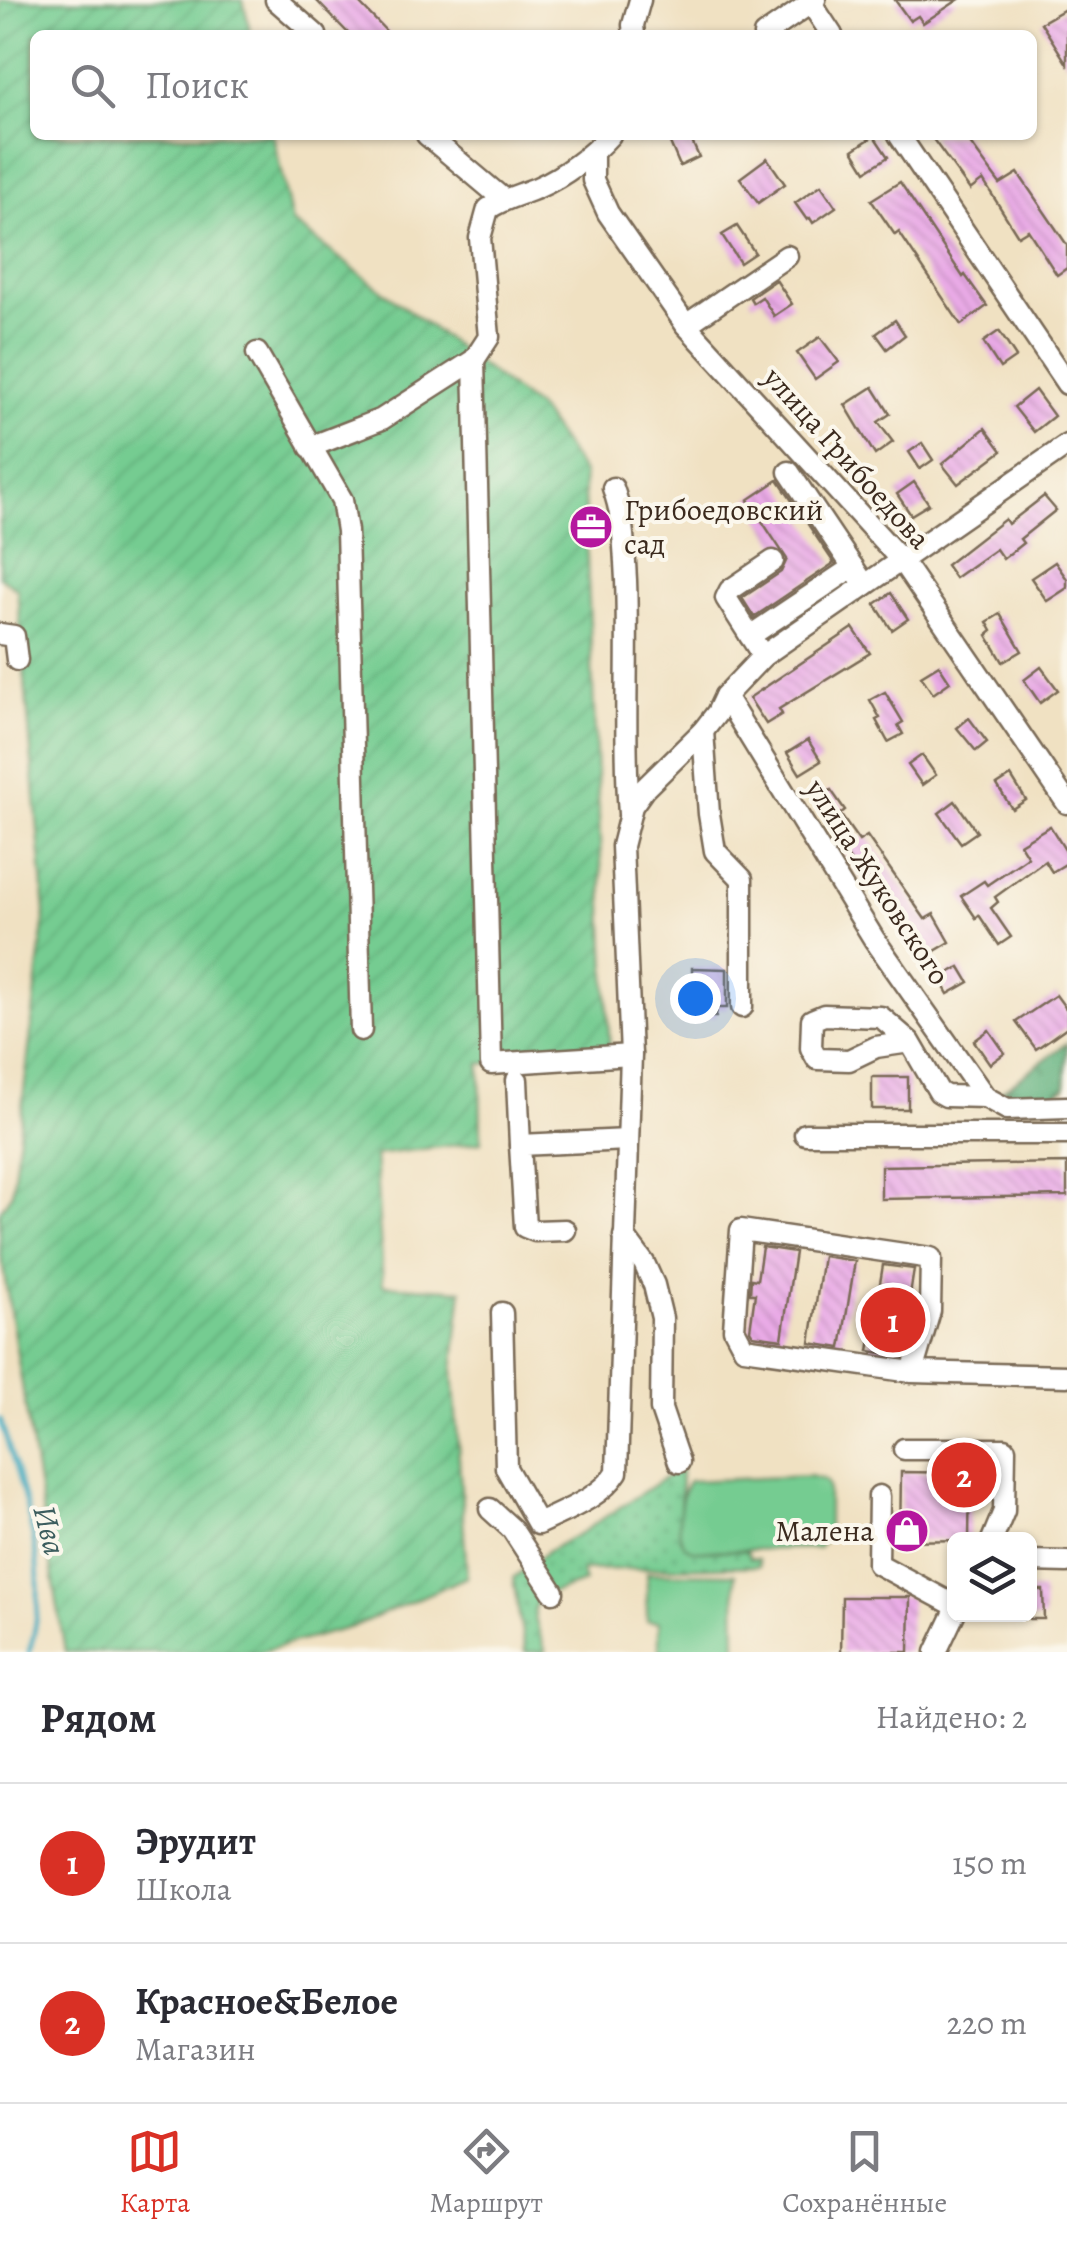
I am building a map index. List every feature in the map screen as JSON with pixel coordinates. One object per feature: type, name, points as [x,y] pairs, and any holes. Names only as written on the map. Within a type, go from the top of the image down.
[{"type":"street","points":[[276,0],[310,30]]},
{"type":"street","points":[[634,30],[640,0]]},
{"type":"street","points":[[771,30],[813,2],[829,30]]},
{"type":"street","points":[[434,140],[503,199]]},
{"type":"street","points":[[310,447],[382,419],[474,360],[489,337],[480,238],[488,209],[503,199],[541,186],[593,153],[605,140]]},
{"type":"street","points":[[903,140],[1067,384]]},
{"type":"street","name":"улица Грибоедова","points":[[593,153],[593,180],[608,213],[686,324],[901,560],[1067,803]]},
{"type":"street","points":[[686,324],[787,256]]},
{"type":"street","points":[[257,353],[342,500],[347,531],[361,1030]]},
{"type":"street","points":[[474,360],[491,1064],[631,1055]]},
{"type":"street","points":[[750,636],[859,576],[901,560],[1067,444]]},
{"type":"street","points":[[788,472],[859,576]]},
{"type":"street","points":[[613,488],[622,514],[626,587],[629,816]]},
{"type":"street","points":[[764,656],[728,602],[727,593],[774,561]]},
{"type":"street","points":[[502,1314],[506,1468],[538,1524],[580,1504],[614,1479],[617,1472],[631,1055],[622,846],[632,806],[658,772],[703,732],[725,696],[764,656],[859,576]]},
{"type":"street","points":[[0,634],[14,636],[17,660]]},
{"type":"street","name":"улица Жуковского","points":[[725,696],[874,939],[985,1097]]},
{"type":"street","points":[[703,732],[708,814],[715,851],[742,879],[742,1006]]},
{"type":"street","points":[[910,1042],[939,1092],[946,1096],[985,1097],[1007,1109],[1067,1107]]},
{"type":"street","points":[[518,1080],[525,1227],[535,1231],[565,1230]]},
{"type":"street","points":[[805,1134],[1067,1134]]},
{"type":"street","points":[[520,1145],[628,1140]]},
{"type":"street","points":[[912,1372],[930,1311],[932,1258],[740,1230],[734,1329],[744,1348],[912,1372],[1067,1376]]},
{"type":"street","points":[[624,1236],[654,1285],[662,1318],[660,1409],[679,1462]]},
{"type":"street","points":[[904,1449],[1005,1449],[1004,1512],[995,1532]]},
{"type":"street","points":[[879,1496],[878,1564],[947,1601]]},
{"type":"street","points":[[490,1509],[512,1529],[554,1592]]},
{"type":"street","points":[[1037,1561],[1067,1562]]},
{"type":"street","points":[[936,1652],[950,1622]]},
{"type":"green space","points":[[0,0],[243,0],[250,30],[30,30],[30,140],[274,140],[292,222],[540,410],[583,473],[610,1055],[480,1064],[481,1142],[375,1155],[383,1285],[462,1290],[453,1370],[467,1577],[352,1627],[258,1652],[65,1652],[0,1249],[0,1211],[12,1193],[45,913],[17,589],[0,577]]},
{"type":"green space","points":[[1067,1043],[1065,1088],[1033,1102],[1000,1092]]},
{"type":"green space","points":[[681,1467],[680,1539],[699,1551],[746,1550],[750,1558],[758,1559],[759,1566],[581,1570],[585,1582],[553,1592],[537,1602],[536,1619],[546,1652],[525,1652],[513,1578],[548,1551]]},
{"type":"green space","points":[[810,1476],[825,1480],[828,1485],[828,1536],[818,1548],[699,1551],[684,1545],[680,1512],[689,1481]]},
{"type":"green space","points":[[647,1573],[735,1574],[736,1652],[659,1652],[659,1622],[647,1621]]},
{"type":"building","points":[[316,0],[356,0],[385,30],[345,30]]},
{"type":"building","points":[[895,0],[958,0],[923,23],[918,16],[910,21]]},
{"type":"building","points":[[1067,8],[1067,64],[1041,23]]},
{"type":"building","points":[[669,140],[691,140],[699,157],[680,166]]},
{"type":"building","points":[[868,140],[877,140],[888,157],[866,171],[853,150]]},
{"type":"building","points":[[934,140],[968,140],[1000,184],[1018,173],[1067,245],[1067,268],[1057,275],[1028,230],[1018,236],[983,180],[970,190]]},
{"type":"building","points":[[767,158],[785,184],[758,203],[740,178]]},
{"type":"building","points":[[900,182],[987,306],[961,325],[899,232],[895,235],[871,200]]},
{"type":"building","points":[[821,185],[836,207],[813,223],[795,203]]},
{"type":"building","points":[[737,226],[755,253],[740,263],[722,235]]},
{"type":"building","points":[[776,280],[792,304],[774,316],[762,297],[753,303],[750,298]]},
{"type":"building","points":[[895,320],[905,335],[887,349],[876,334]]},
{"type":"building","points":[[999,331],[1016,357],[1000,368],[983,342]]},
{"type":"building","points":[[820,337],[839,362],[815,379],[797,353]]},
{"type":"building","points":[[873,387],[890,414],[878,422],[893,442],[875,455],[845,405]]},
{"type":"building","points":[[1035,390],[1054,416],[1034,432],[1014,407]]},
{"type":"building","points":[[985,428],[1002,451],[958,484],[942,464]]},
{"type":"building","points":[[922,443],[933,460],[920,469],[909,452]]},
{"type":"building","points":[[778,480],[834,563],[754,617],[742,598],[781,572],[787,559],[748,500]]},
{"type":"building","points":[[914,482],[929,504],[911,515],[897,494]]},
{"type":"building","points":[[1044,496],[1056,510],[1020,539],[1023,543],[1003,559],[996,549],[955,578],[946,565],[1005,519],[1008,524]]},
{"type":"building","points":[[1055,562],[1067,579],[1067,588],[1047,601],[1031,578]]},
{"type":"building","points":[[891,593],[908,619],[892,630],[875,604]]},
{"type":"building","points":[[1000,614],[1022,651],[1003,662],[987,635],[992,631],[987,622]]},
{"type":"building","points":[[853,628],[870,653],[779,709],[782,714],[766,724],[749,698]]},
{"type":"building","points":[[939,665],[950,682],[933,694],[921,676]]},
{"type":"building","points":[[1041,667],[1058,690],[1040,703],[1024,680]]},
{"type":"building","points":[[885,692],[903,722],[898,725],[903,734],[888,742],[870,700]]},
{"type":"building","points":[[969,718],[987,742],[976,751],[957,728]]},
{"type":"building","points":[[808,740],[821,761],[800,774],[787,753]]},
{"type":"building","points":[[922,755],[936,775],[922,785],[908,765]]},
{"type":"building","points":[[1011,776],[1026,800],[1012,809],[997,785]]},
{"type":"building","points":[[831,790],[845,810],[840,814],[859,841],[867,836],[925,919],[934,914],[950,942],[923,958],[872,879],[865,883],[838,843],[842,841],[815,800]]},
{"type":"building","points":[[955,801],[977,832],[961,843],[939,813]]},
{"type":"building","points":[[1050,826],[1067,853],[1067,863],[1052,872],[1045,861],[995,897],[998,902],[991,908],[1011,937],[999,945],[961,896],[984,881],[987,885],[1028,857],[1020,844]]},
{"type":"building","points":[[960,967],[969,982],[948,994],[939,978]]},
{"type":"building","points":[[692,968],[727,969],[727,1008],[717,1008],[716,1017],[692,1017]]},
{"type":"building","points":[[1056,995],[1067,1010],[1067,1027],[1036,1049],[1016,1022]]},
{"type":"building","points":[[989,1030],[1005,1053],[990,1064],[974,1041]]},
{"type":"building","points":[[872,1077],[908,1077],[908,1109],[872,1109]]},
{"type":"building","points":[[1067,1163],[1067,1196],[881,1199],[881,1166]]},
{"type":"building","points":[[762,1247],[795,1252],[782,1339],[753,1335],[750,1330],[755,1294],[750,1294],[751,1279],[757,1280]]},
{"type":"building","points":[[823,1256],[855,1261],[841,1348],[810,1343]]},
{"type":"building","points":[[883,1265],[914,1269],[909,1302],[916,1303],[913,1319],[907,1318],[902,1356],[869,1351]]},
{"type":"building","points":[[901,1472],[970,1473],[969,1532],[947,1532],[947,1540],[900,1541]]},
{"type":"building","points":[[1037,1590],[1043,1590],[1044,1619],[1037,1619]]},
{"type":"building","points":[[842,1597],[910,1597],[909,1652],[841,1652]]},
{"type":"waterway","name":"Ива","points":[[0,1419],[26,1505],[37,1564],[36,1623],[29,1652]]},
{"type":"place","name":"Грибоедовский сад","points":[[591,527]]},
{"type":"place","name":"Эрудит","points":[[893,1320]]},
{"type":"place","name":"Красное&Белое","points":[[964,1475]]},
{"type":"place","name":"Малена","points":[[907,1531]]}]
